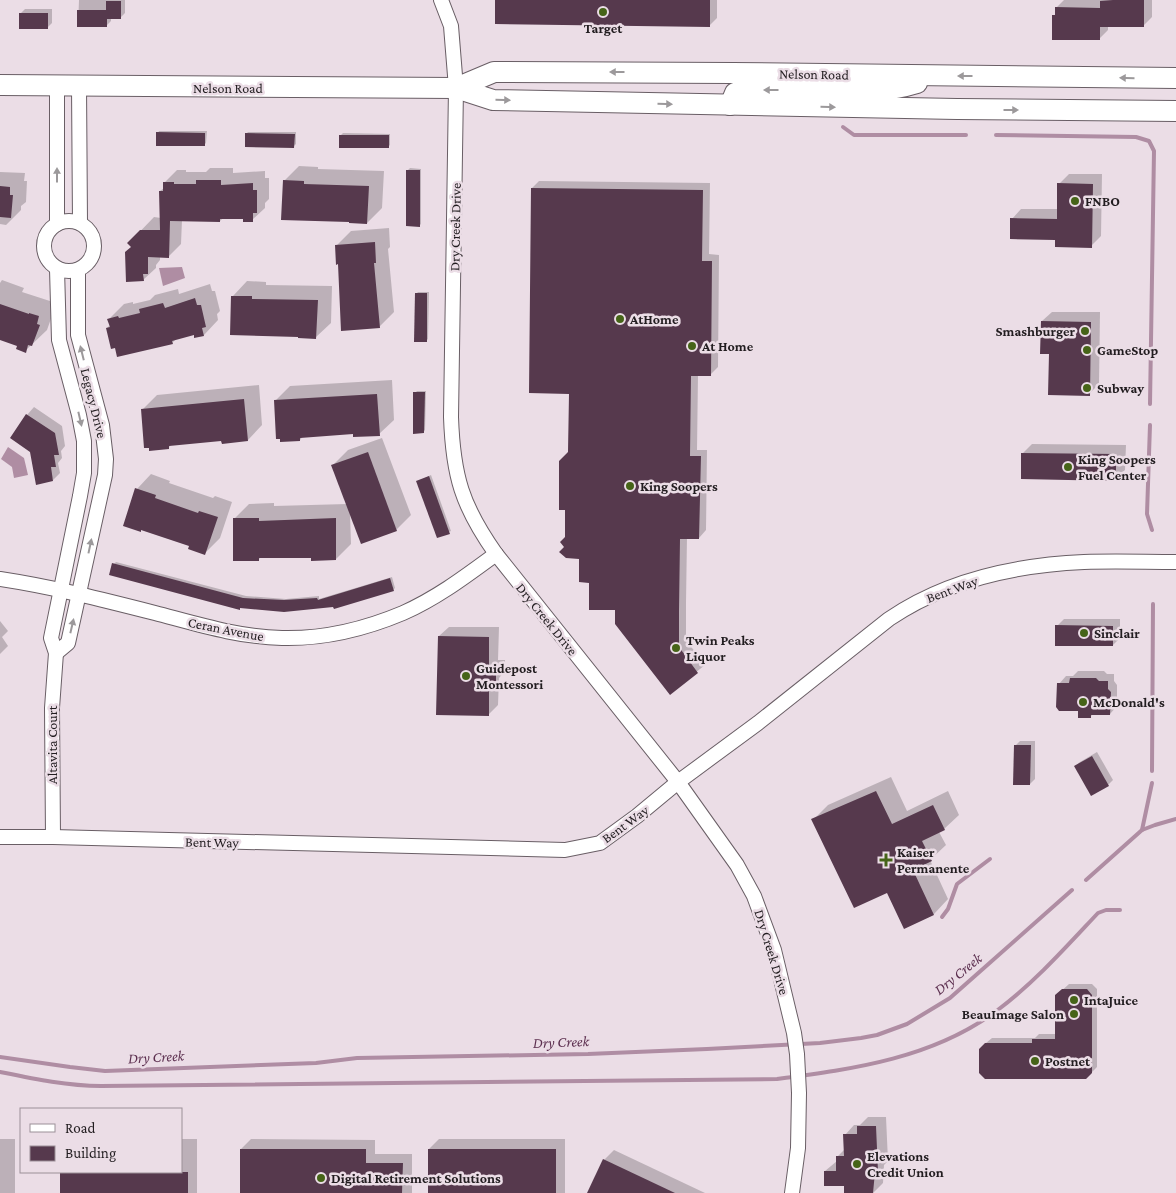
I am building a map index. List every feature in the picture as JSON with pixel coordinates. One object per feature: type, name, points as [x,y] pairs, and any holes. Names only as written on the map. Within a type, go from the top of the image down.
[{"type":"main road","name":"Nelson Road","points":[[456,88],[494,72],[1176,78]]},
{"type":"main road","points":[[730,105],[735,93],[744,90],[880,90],[909,86],[941,76]]},
{"type":"main road","name":"Nelson Road","points":[[0,85],[456,88],[493,100],[1176,111]]},
{"type":"street","name":"Dry Creek Drive","points":[[441,0],[451,26],[456,88],[451,417],[452,450],[463,497],[483,536],[496,554],[678,782],[737,865],[754,896],[774,950],[794,1033],[797,1054],[799,1093],[798,1148],[792,1193]]},
{"type":"street","points":[[57,86],[57,224]]},
{"type":"street","points":[[79,86],[80,223]]},
{"type":"street","points":[[66,221],[80,223],[90,232],[94,240],[93,256],[88,263],[78,270],[65,272],[57,269],[48,260],[44,247],[47,233],[57,224],[66,221]]},
{"type":"street","name":"Legacy Drive","points":[[57,269],[58,340],[79,414],[85,457],[83,481],[61,589]]},
{"type":"street","name":"Legacy Drive","points":[[78,270],[78,335],[102,425],[106,459],[98,514],[80,594]]},
{"type":"street","name":"Ceran Avenue","points":[[0,579],[61,589],[232,632],[282,638],[308,637],[352,630],[402,613],[456,583],[496,554]]},
{"type":"street","name":"Bent Way","points":[[0,837],[565,850],[600,843],[889,619],[937,592],[957,584],[995,574],[1059,564],[1176,562]]},
{"type":"street","name":"Altavita Court","points":[[53,837],[52,708],[56,653],[51,638],[61,589]]},
{"type":"street","points":[[56,653],[68,643],[80,594]]},
{"type":"shaded area","points":[[182,267],[185,278],[163,286],[159,268]]},
{"type":"shaded area","points":[[8,447],[24,458],[28,475],[14,478],[12,467],[1,459]]},
{"type":"building","name":"Target","points":[[495,0],[710,0],[710,27],[495,24]]},
{"type":"building","points":[[1144,0],[1144,27],[1100,27],[1100,40],[1052,40],[1052,15],[1055,15],[1055,7],[1100,8],[1100,1]]},
{"type":"building","points":[[106,1],[121,1],[121,19],[107,19],[107,27],[77,27],[77,10],[106,10]]},
{"type":"building","points":[[19,13],[48,13],[48,29],[19,29]]},
{"type":"building","points":[[156,132],[205,133],[205,146],[156,146]]},
{"type":"building","points":[[245,133],[295,134],[294,148],[245,147]]},
{"type":"building","points":[[339,135],[389,135],[389,148],[339,148]]},
{"type":"building","points":[[406,170],[420,170],[420,227],[406,226]]},
{"type":"building","points":[[196,180],[221,180],[221,185],[253,183],[253,190],[257,190],[257,213],[253,213],[253,222],[243,222],[243,219],[220,219],[220,222],[170,221],[169,258],[148,257],[148,274],[143,274],[144,281],[126,282],[125,252],[131,247],[127,243],[140,230],[160,230],[159,191],[163,191],[163,182],[196,184]]},
{"type":"building","points":[[283,180],[304,181],[304,184],[369,186],[367,224],[281,220]]},
{"type":"building","name":"FNBO","points":[[1057,183],[1093,184],[1092,248],[1055,247],[1055,240],[1010,239],[1010,218],[1057,219]]},
{"type":"building","points":[[0,186],[10,187],[10,195],[13,195],[11,218],[0,217]]},
{"type":"building","points":[[531,188],[703,190],[702,261],[712,261],[711,376],[691,376],[690,456],[701,456],[699,539],[680,539],[679,611],[679,647],[698,673],[670,695],[615,624],[615,610],[589,610],[589,583],[579,582],[579,559],[566,558],[559,552],[564,547],[560,542],[565,537],[565,510],[559,510],[559,461],[568,452],[569,394],[529,393]]},
{"type":"building","points":[[375,242],[376,263],[374,263],[380,328],[341,331],[338,264],[336,265],[335,245]]},
{"type":"building","points":[[415,293],[427,293],[427,342],[414,342]]},
{"type":"building","points":[[231,296],[252,296],[252,299],[318,300],[316,339],[230,335]]},
{"type":"building","points":[[195,298],[197,305],[201,305],[206,327],[202,328],[204,336],[194,338],[194,335],[172,341],[173,344],[117,357],[115,348],[111,349],[106,328],[110,327],[107,319],[140,313],[139,309],[163,303],[165,308]]},
{"type":"building","points":[[0,304],[39,316],[37,324],[40,325],[32,346],[28,345],[26,353],[16,349],[17,346],[0,340]]},
{"type":"building","points":[[1041,321],[1091,322],[1090,396],[1048,395],[1049,354],[1040,354]]},
{"type":"building","points":[[413,392],[425,392],[424,433],[413,434]]},
{"type":"building","points":[[377,394],[380,436],[353,437],[353,434],[300,438],[300,441],[280,442],[280,439],[276,439],[274,400]]},
{"type":"building","points":[[244,399],[248,441],[222,444],[221,441],[169,446],[169,449],[149,451],[149,448],[144,448],[141,409]]},
{"type":"building","points":[[26,414],[55,433],[59,455],[54,455],[56,467],[51,467],[53,481],[36,485],[30,452],[10,438]]},
{"type":"building","points":[[368,452],[397,531],[361,544],[331,465]]},
{"type":"building","name":"King Soopers Fuel Center","points":[[1021,453],[1116,454],[1116,481],[1021,479]]},
{"type":"building","points":[[429,476],[450,534],[437,538],[416,481]]},
{"type":"building","points":[[135,488],[156,495],[155,498],[198,513],[199,511],[218,517],[205,555],[188,549],[189,546],[123,526]]},
{"type":"building","points":[[233,518],[259,518],[259,521],[336,518],[336,560],[311,561],[311,558],[259,558],[259,561],[233,561]]},
{"type":"building","points":[[112,563],[243,598],[284,600],[317,598],[318,600],[390,578],[394,591],[334,609],[333,607],[284,612],[240,608],[240,610],[109,575]]},
{"type":"building","points":[[1055,625],[1113,626],[1113,646],[1055,646]]},
{"type":"building","name":"Guidepost Montessori","points":[[438,636],[489,637],[489,670],[496,670],[496,682],[489,682],[489,716],[436,715]]},
{"type":"building","name":"McDonald's","points":[[1070,678],[1096,678],[1099,681],[1108,681],[1108,689],[1111,692],[1110,715],[1091,715],[1091,718],[1078,718],[1078,711],[1059,711],[1056,707],[1057,683],[1069,683]]},
{"type":"building","points":[[1014,745],[1031,745],[1030,785],[1013,785]]},
{"type":"building","points":[[1092,756],[1109,786],[1091,796],[1074,766]]},
{"type":"building","name":"Kaiser Permanente","points":[[876,791],[892,824],[933,805],[945,830],[922,841],[932,861],[913,870],[934,915],[904,929],[887,893],[854,908],[811,819]]},
{"type":"building","points":[[1062,989],[1087,989],[1092,995],[1092,1073],[1086,1079],[985,1079],[979,1073],[979,1049],[985,1043],[1032,1043],[1032,1039],[1055,1039],[1055,995]]},
{"type":"building","name":"Elevations Credit Union","points":[[857,1126],[876,1126],[878,1172],[875,1172],[873,1193],[844,1193],[844,1186],[824,1186],[824,1171],[836,1171],[836,1156],[844,1156],[843,1134],[857,1134]]},
{"type":"building","name":"Digital Retirement Solutions","points":[[240,1149],[366,1149],[366,1163],[403,1163],[402,1193],[240,1193]]},
{"type":"building","points":[[428,1149],[556,1149],[556,1193],[428,1193]]},
{"type":"building","points":[[603,1159],[675,1193],[587,1193]]},
{"type":"building","points":[[188,1172],[188,1193],[60,1193],[60,1173]]},
{"type":"waterway","points":[[843,127],[854,135],[966,135]]},
{"type":"waterway","points":[[996,135],[1136,137],[1149,141],[1154,151],[1150,404]]},
{"type":"waterway","points":[[1150,425],[1147,514],[1152,530]]},
{"type":"waterway","points":[[1152,771],[1153,604]]},
{"type":"waterway","points":[[1142,830],[1152,783]]},
{"type":"waterway","name":"Dry Creek","points":[[1086,880],[1142,830],[1176,819]]},
{"type":"waterway","points":[[942,917],[948,909],[957,884],[990,859]]},
{"type":"waterway","name":"Dry Creek","points":[[0,1057],[105,1071],[316,1063],[357,1058],[588,1054],[707,1049],[820,1043],[861,1038],[877,1035],[907,1024],[950,998],[1072,890]]},
{"type":"waterway","points":[[0,1072],[38,1080],[101,1086],[777,1079],[835,1071],[893,1059],[921,1050],[974,1026],[1026,987],[1098,913],[1106,910],[1120,910]]},
{"type":"place","name":"Target","points":[[603,12]]},
{"type":"place","name":"FNBO","points":[[1075,201]]},
{"type":"place","name":"AtHome","points":[[620,319]]},
{"type":"place","name":"Smashburger","points":[[1085,331]]},
{"type":"place","name":"At Home","points":[[692,346]]},
{"type":"place","name":"GameStop","points":[[1087,350]]},
{"type":"place","name":"Subway","points":[[1087,388]]},
{"type":"place","name":"King Soopers Fuel Center","points":[[1068,467]]},
{"type":"place","name":"King Soopers","points":[[630,486]]},
{"type":"place","name":"Sinclair","points":[[1084,633]]},
{"type":"place","name":"Twin Peaks Liquor","points":[[676,648]]},
{"type":"place","name":"Guidepost Montessori","points":[[466,676]]},
{"type":"place","name":"McDonald's","points":[[1083,702]]},
{"type":"place","name":"Kaiser Permanente","points":[[886,860]]},
{"type":"place","name":"IntaJuice","points":[[1074,1000]]},
{"type":"place","name":"BeauImage Salon","points":[[1074,1014]]},
{"type":"place","name":"Postnet","points":[[1035,1061]]},
{"type":"place","name":"Elevations Credit Union","points":[[857,1164]]},
{"type":"place","name":"Digital Retirement Solutions","points":[[321,1178]]}]
